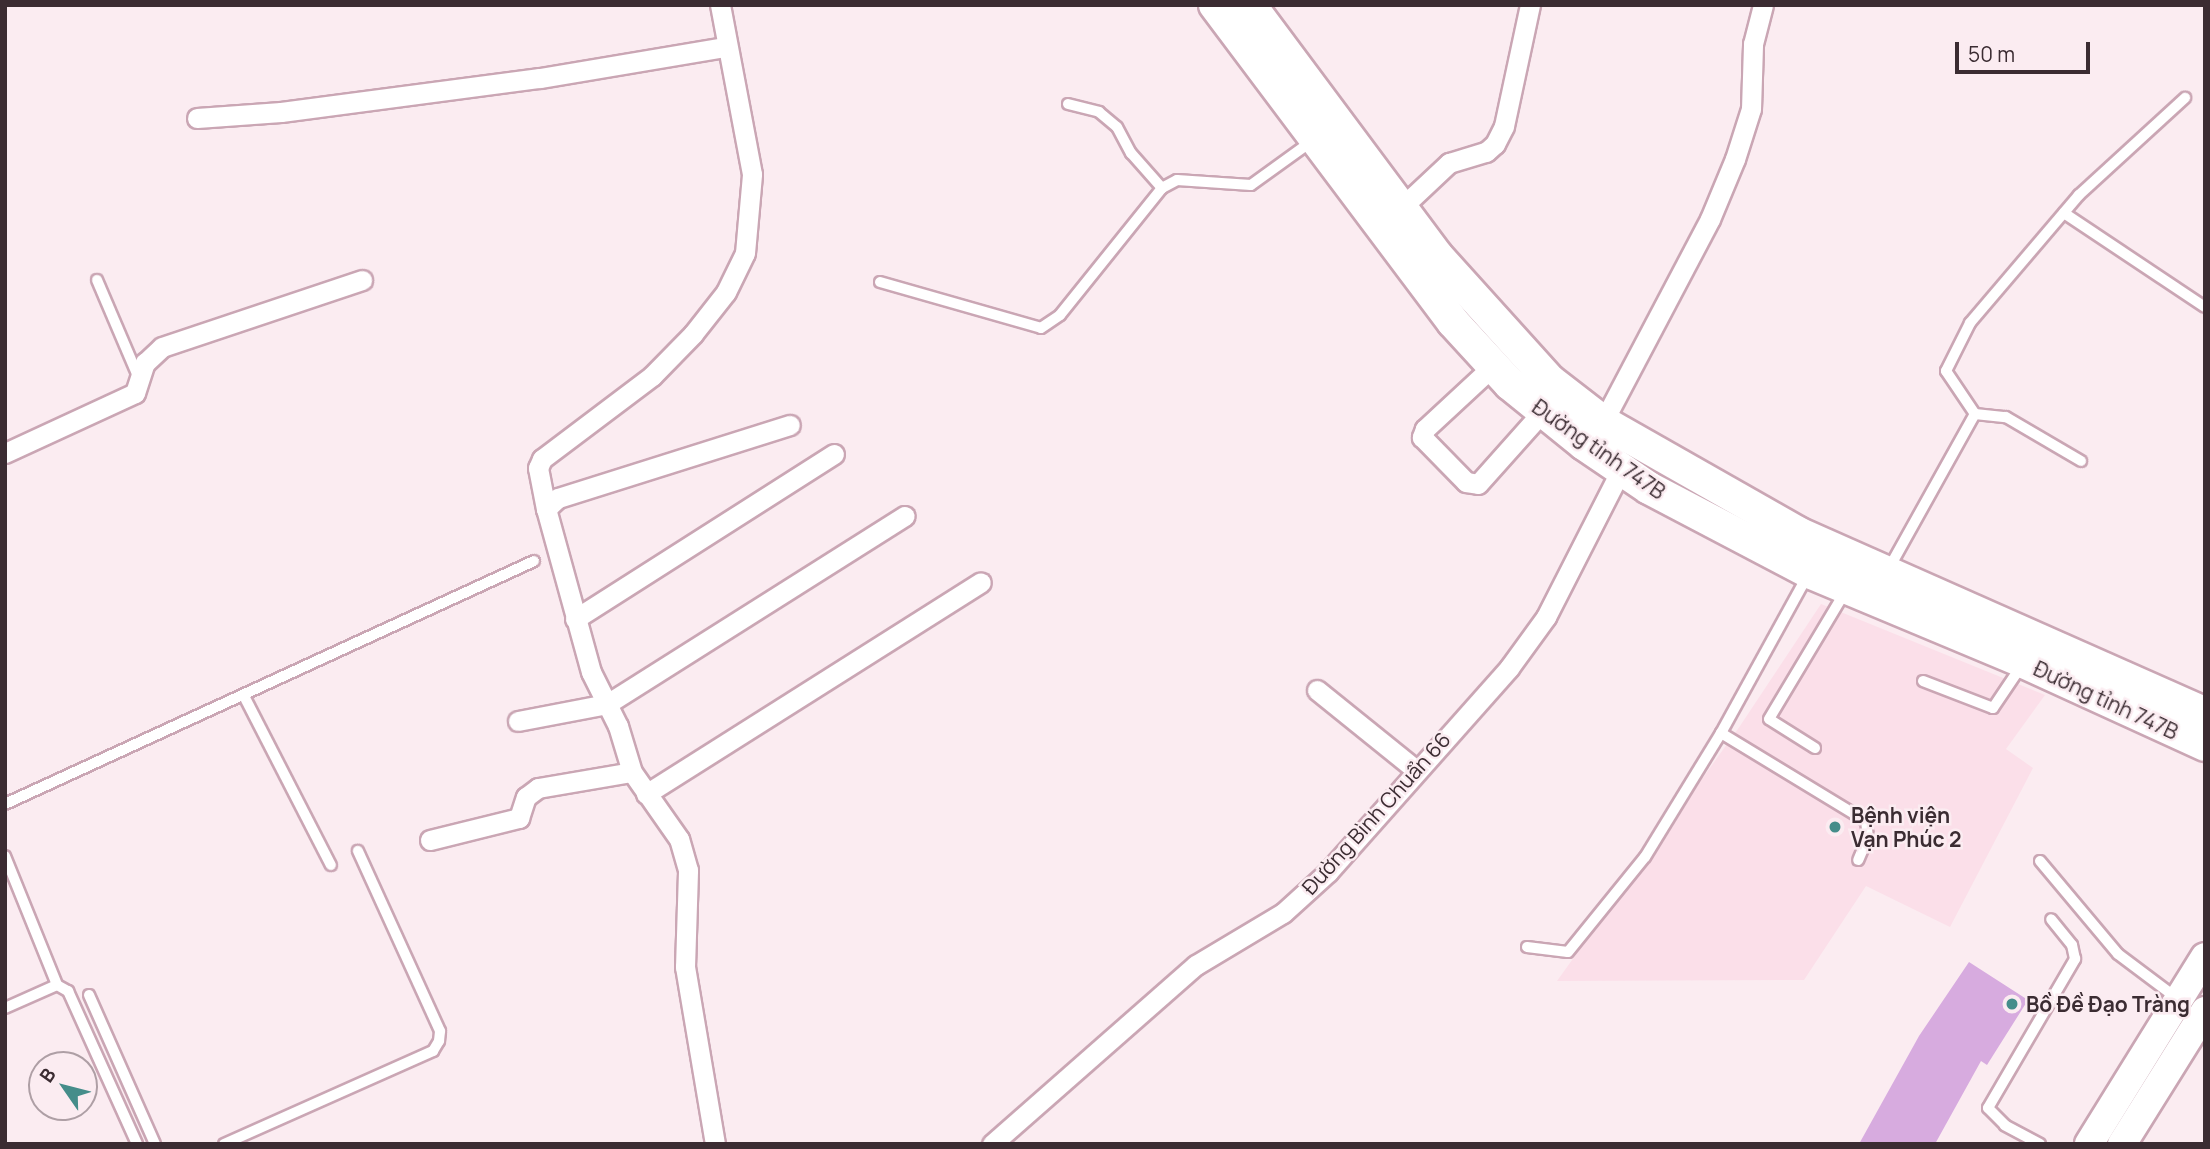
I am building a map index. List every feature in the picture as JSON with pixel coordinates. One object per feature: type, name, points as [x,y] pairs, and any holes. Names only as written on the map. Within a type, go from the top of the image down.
[{"type":"main road","name":"Đường tỉnh 747B","points":[[1215,5],[1453,322],[1493,366],[1544,411],[1621,470],[1809,572],[2024,662],[2205,745]]},
{"type":"main road","name":"Đường tỉnh 747B","points":[[1250,5],[1401,208],[1513,342],[1550,381],[1603,422],[1798,533],[2205,713]]},
{"type":"main road","points":[[2089,1144],[2205,957]]},
{"type":"main road","points":[[2122,1144],[2205,1011]]},
{"type":"street","points":[[715,1144],[685,967],[688,870],[679,839],[632,772],[575,619],[545,509],[538,468],[542,459],[652,376],[685,342],[726,292],[745,253],[752,174],[720,5]]},
{"type":"street","points":[[1401,208],[1449,163],[1486,152],[1495,144],[1504,126],[1530,5]]},
{"type":"street","points":[[1603,422],[1710,219],[1735,159],[1751,109],[1752,44],[1763,5]]},
{"type":"street","points":[[197,118],[281,112],[540,78],[726,47]]},
{"type":"street","points":[[5,453],[135,393],[145,363],[162,347],[362,280]]},
{"type":"street","points":[[1493,366],[1425,429],[1422,437],[1466,482],[1478,484],[1544,411]]},
{"type":"street","points":[[545,509],[558,498],[790,425]]},
{"type":"street","points":[[575,619],[834,454]]},
{"type":"street","name":"Đường Bình Chuẩn 66","points":[[992,1144],[1196,965],[1283,913],[1328,872],[1415,769],[1509,668],[1546,617],[1621,470]]},
{"type":"street","points":[[518,721],[607,704],[904,516]]},
{"type":"street","points":[[646,794],[981,582]]},
{"type":"street","points":[[1317,690],[1415,769]]},
{"type":"street","points":[[430,839],[519,818],[526,797],[538,788],[632,772]]},
{"type":"lane","points":[[1975,414],[1946,371],[1970,323],[2064,213],[2185,98]]},
{"type":"lane","points":[[1068,104],[1099,111],[1118,127],[1130,153],[1162,188]]},
{"type":"lane","points":[[880,282],[1041,328],[1060,315],[1162,188],[1177,180],[1251,186],[1315,138]]},
{"type":"lane","points":[[2064,213],[2205,307]]},
{"type":"lane","points":[[97,280],[140,381]]},
{"type":"lane","points":[[1975,414],[2006,417],[2081,461]]},
{"type":"lane","points":[[1886,573],[1975,414]]},
{"type":"lane","points":[[5,804],[534,561]]},
{"type":"lane","points":[[1527,947],[1568,953],[1645,857],[1721,733],[1809,572]]},
{"type":"lane","points":[[1815,748],[1769,719],[1847,589]]},
{"type":"lane","points":[[1923,681],[1993,708],[2024,662]]},
{"type":"lane","points":[[244,696],[331,865]]},
{"type":"lane","points":[[1721,733],[1866,821],[1868,838],[1858,860]]},
{"type":"lane","points":[[224,1144],[433,1051],[439,1041],[440,1031],[358,851]]},
{"type":"lane","points":[[5,856],[57,985],[68,991],[136,1144]]},
{"type":"lane","points":[[2040,861],[2118,954],[2179,999]]},
{"type":"lane","points":[[2040,1144],[2005,1125],[1988,1108],[2075,959],[2072,945],[2051,919]]},
{"type":"lane","points":[[5,1008],[57,985]]},
{"type":"lane","points":[[89,995],[155,1144]]},
{"type":"shaded area","name":"Bệnh viện Vạn Phúc 2","points":[[1821,604],[2045,695],[2006,749],[2033,768],[1950,927],[1866,886],[1804,980],[1557,981],[1740,726]]},
{"type":"building","points":[[1969,962],[2028,1000],[1987,1065],[1981,1061],[1935,1144],[1859,1144],[1919,1036]]},
{"type":"place","name":"Bệnh viện Vạn Phúc 2","points":[[1835,827]]},
{"type":"place","name":"Bồ Đề Đạo Tràng","points":[[2012,1004]]}]
